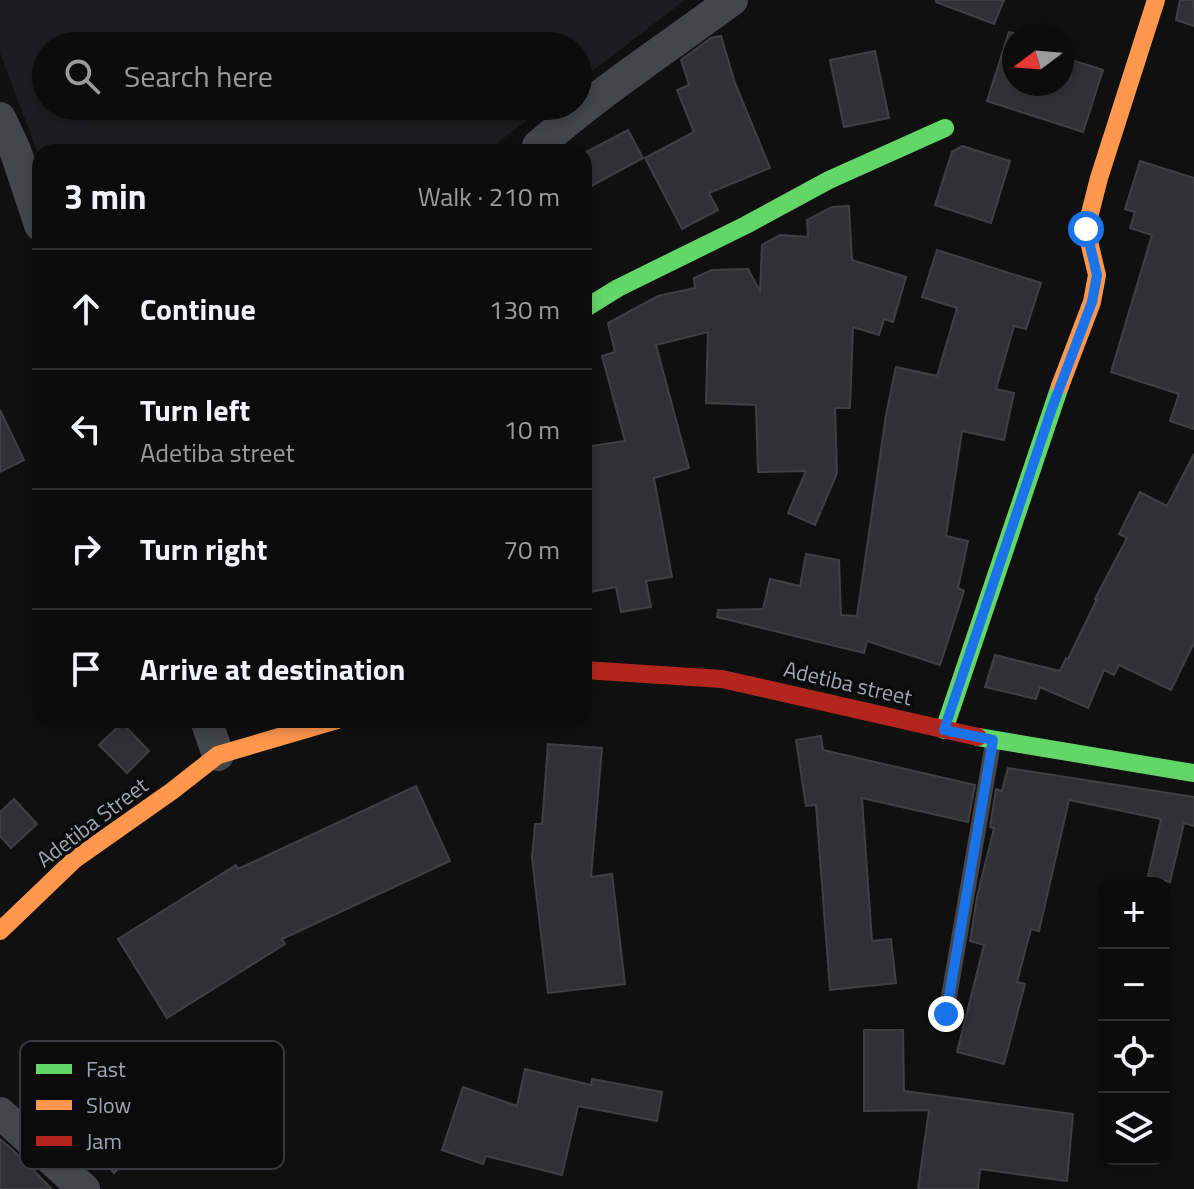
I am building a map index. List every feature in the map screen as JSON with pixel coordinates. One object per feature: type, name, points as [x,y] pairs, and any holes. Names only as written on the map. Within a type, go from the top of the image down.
[{"type":"street","points":[[592,101],[732,0]]},
{"type":"street","points":[[944,730],[1052,408],[1092,302],[1097,275],[1086,229],[1156,0]]},
{"type":"street","points":[[0,118],[8,154],[32,207]]},
{"type":"street","points":[[540,144],[568,120]]},
{"type":"street","points":[[592,304],[829,180],[945,128]]},
{"type":"street","name":"Adetiba street","points":[[592,671],[722,679],[993,740],[1194,773]]},
{"type":"street","points":[[209,728],[218,755],[282,728]]},
{"type":"street","name":"Adetiba Street","points":[[0,931],[74,860],[218,755]]},
{"type":"street","points":[[0,1113],[20,1131]]},
{"type":"street","points":[[62,1169],[84,1189]]},
{"type":"lane","points":[[946,1014],[993,740]]},
{"type":"shaded area","points":[[0,0],[685,0],[592,71],[592,32],[32,32],[32,120],[527,120],[496,144],[34,144],[0,53]]},
{"type":"building","points":[[936,0],[1004,0],[994,24]]},
{"type":"building","points":[[1180,0],[1194,0],[1194,26],[1176,20]]},
{"type":"building","points":[[721,36],[735,83],[770,168],[709,193],[718,210],[682,229],[645,158],[694,132],[677,90],[689,85],[681,60],[711,38]]},
{"type":"building","points":[[875,51],[889,118],[844,127],[830,60]]},
{"type":"building","points":[[1002,54],[1002,96],[1074,96],[1074,61],[1103,70],[1083,132],[987,101]]},
{"type":"building","points":[[628,130],[643,158],[592,186],[592,149]]},
{"type":"building","points":[[962,146],[1010,161],[991,223],[935,205],[952,152]]},
{"type":"building","points":[[1140,161],[1194,178],[1194,429],[1170,421],[1179,394],[1111,372],[1152,235],[1130,228],[1135,212],[1125,209]]},
{"type":"building","points":[[849,206],[852,260],[906,277],[893,322],[884,319],[879,335],[853,327],[850,408],[835,408],[837,473],[815,525],[788,513],[806,471],[758,472],[756,405],[706,403],[708,332],[656,345],[689,468],[654,478],[672,577],[646,581],[651,607],[621,612],[616,587],[592,592],[592,446],[625,441],[602,356],[615,352],[608,323],[658,296],[695,288],[694,278],[712,270],[748,269],[760,291],[762,245],[780,235],[808,237],[807,220],[832,207]]},
{"type":"building","points":[[937,250],[1041,283],[1026,329],[1014,326],[996,389],[1014,393],[1004,440],[962,431],[946,536],[968,541],[958,588],[964,591],[940,665],[867,641],[864,653],[717,617],[718,610],[763,609],[770,579],[800,586],[806,554],[839,560],[841,615],[857,616],[886,415],[896,367],[937,376],[957,308],[922,297]]},
{"type":"building","points":[[0,410],[24,460],[0,472]]},
{"type":"building","points":[[1194,454],[1194,643],[1171,690],[1119,665],[1114,675],[1104,670],[1088,708],[1040,687],[1036,699],[985,687],[995,655],[1060,671],[1127,538],[1119,534],[1140,492],[1167,506]]},
{"type":"building","points":[[117,728],[127,728],[149,751],[127,773],[99,745]]},
{"type":"building","points":[[821,736],[823,750],[975,785],[968,822],[862,798],[872,941],[891,939],[896,983],[830,990],[816,805],[806,806],[796,740]]},
{"type":"building","points":[[548,744],[602,748],[591,877],[612,874],[625,984],[548,993],[532,858],[535,824],[542,824]]},
{"type":"building","points":[[1008,768],[1194,797],[1194,826],[1184,823],[1170,882],[1170,877],[1148,876],[1161,819],[1069,800],[1039,931],[1031,929],[1017,982],[1025,984],[1004,1064],[957,1052],[984,945],[970,941],[994,828],[990,827],[996,789],[1002,791]]},
{"type":"building","points":[[416,786],[450,861],[282,939],[285,944],[167,1018],[118,939],[236,865],[238,869]]},
{"type":"building","points":[[14,799],[37,824],[11,848],[0,836],[0,812]]},
{"type":"building","points":[[864,1030],[903,1030],[904,1091],[1073,1114],[1067,1181],[980,1169],[978,1189],[918,1189],[929,1110],[864,1111]]},
{"type":"building","points":[[525,1069],[591,1085],[592,1079],[662,1092],[657,1121],[578,1106],[562,1175],[486,1156],[483,1164],[442,1150],[463,1087],[517,1106]]},
{"type":"building","points":[[0,1139],[20,1157],[20,1169],[32,1169],[52,1189],[0,1189]]},
{"type":"traffic: fast","points":[[592,304],[829,180],[945,128]]},
{"type":"traffic: fast","points":[[944,730],[1060,386]]},
{"type":"traffic: fast","points":[[978,737],[1194,773]]},
{"type":"traffic: slow","points":[[1060,386],[1092,302],[1097,275],[1086,229],[1099,178],[1156,0]]},
{"type":"traffic: slow","points":[[0,931],[74,860],[218,755],[310,728]]},
{"type":"traffic: jam","points":[[592,671],[722,679],[978,737]]},
{"type":"route","points":[[946,1014],[993,740],[944,730],[1052,408],[1092,302],[1097,275],[1086,229]]}]
